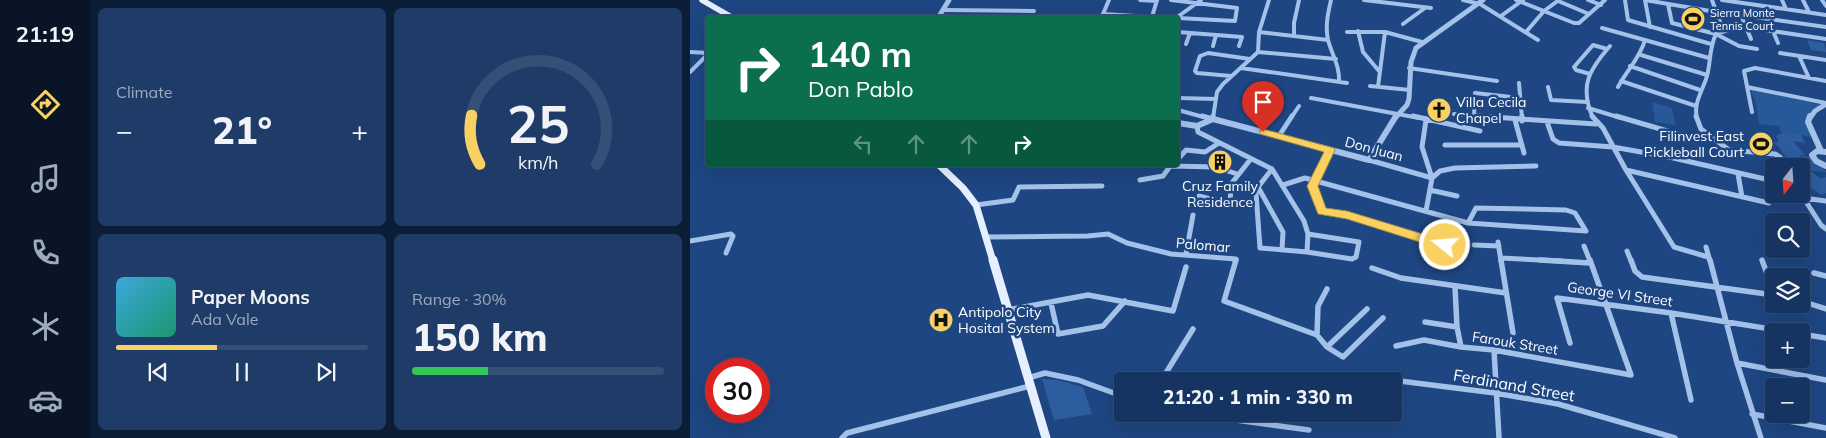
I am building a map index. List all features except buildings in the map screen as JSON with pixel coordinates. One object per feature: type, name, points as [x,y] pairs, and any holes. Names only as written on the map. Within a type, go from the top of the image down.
[{"type":"main road","points":[[702,0],[728,15]]},
{"type":"main road","points":[[941,167],[963,188],[976,205],[1046,438]]},
{"type":"street","points":[[940,15],[949,0]]},
{"type":"street","points":[[1109,0],[1103,14],[1128,15]]},
{"type":"street","points":[[1140,0],[1157,0],[1152,15]]},
{"type":"street","points":[[1171,0],[1237,8],[1236,21],[1180,18]]},
{"type":"street","points":[[1213,119],[1217,92],[1258,52],[1259,32],[1269,0]]},
{"type":"street","points":[[1294,36],[1294,23],[1299,0]]},
{"type":"street","points":[[1331,0],[1326,26],[1328,40],[1340,66],[1339,82]]},
{"type":"street","points":[[1364,0],[1431,8]]},
{"type":"street","points":[[1463,0],[1482,2],[1538,40]]},
{"type":"street","points":[[1516,0],[1574,24],[1579,23],[1605,0]]},
{"type":"street","points":[[1526,32],[1544,11],[1558,0],[1589,14]]},
{"type":"street","points":[[1588,0],[1601,5]]},
{"type":"street","points":[[1625,0],[1628,20],[1711,44]]},
{"type":"street","points":[[1650,26],[1645,0],[1716,12]]},
{"type":"street","points":[[1706,0],[1712,0],[1723,30]]},
{"type":"street","points":[[1722,0],[1826,14]]},
{"type":"street","points":[[1757,0],[1759,5]]},
{"type":"street","points":[[1782,0],[1786,9]]},
{"type":"street","points":[[1803,0],[1809,12]]},
{"type":"street","points":[[1822,0],[1826,6]]},
{"type":"street","points":[[1501,16],[1522,1]]},
{"type":"street","points":[[1180,16],[1199,2]]},
{"type":"street","points":[[1369,160],[1398,113],[1407,105],[1410,90],[1409,68],[1411,55],[1422,42],[1482,2]]},
{"type":"street","points":[[1668,4],[1672,23],[1716,34],[1739,46],[1757,49]]},
{"type":"street","points":[[1404,24],[1425,8]]},
{"type":"street","points":[[944,10],[1034,11]]},
{"type":"street","points":[[1751,39],[1741,15],[1826,27]]},
{"type":"street","points":[[1780,158],[1775,154],[1729,150],[1701,130],[1696,116],[1696,106],[1700,90],[1707,75],[1711,44],[1716,34],[1723,30],[1745,27],[1826,39]]},
{"type":"street","points":[[1602,28],[1709,58]]},
{"type":"street","points":[[1358,31],[1363,52],[1379,71]]},
{"type":"street","points":[[1774,31],[1778,43]]},
{"type":"street","points":[[1180,32],[1242,37],[1239,46]]},
{"type":"street","points":[[1259,32],[1328,40]]},
{"type":"street","points":[[1347,32],[1385,32],[1422,42]]},
{"type":"street","points":[[1378,87],[1385,32]]},
{"type":"street","points":[[1186,44],[1190,33]]},
{"type":"street","points":[[1213,46],[1216,35]]},
{"type":"street","points":[[1618,87],[1630,66],[1641,55],[1645,40]]},
{"type":"street","points":[[1590,74],[1576,70],[1574,67],[1594,45],[1608,47],[1597,61],[1590,74],[1584,85],[1588,105],[1596,124]]},
{"type":"street","points":[[1734,51],[1739,46]]},
{"type":"street","points":[[690,52],[705,54]]},
{"type":"street","points":[[1258,52],[1336,59]]},
{"type":"street","points":[[1232,76],[1197,73],[1195,71],[1200,56],[1208,53],[1250,59]]},
{"type":"street","points":[[1780,53],[1826,60]]},
{"type":"street","points":[[1641,55],[1707,75]]},
{"type":"street","points":[[1799,56],[1809,78]]},
{"type":"street","points":[[690,72],[705,57]]},
{"type":"street","points":[[1630,66],[1700,90]]},
{"type":"street","points":[[1241,68],[1347,83]]},
{"type":"street","points":[[1409,68],[1497,81]]},
{"type":"street","points":[[1752,112],[1744,70],[1750,68],[1826,81]]},
{"type":"street","points":[[1621,81],[1696,106]]},
{"type":"street","points":[[1519,83],[1522,121]]},
{"type":"street","points":[[1370,86],[1410,90]]},
{"type":"street","points":[[1548,87],[1551,100],[1588,105],[1681,135]]},
{"type":"street","points":[[1747,87],[1826,103]]},
{"type":"street","points":[[1474,116],[1474,93],[1520,98]]},
{"type":"street","points":[[1180,98],[1216,99]]},
{"type":"street","points":[[1311,98],[1398,113],[1480,131]]},
{"type":"street","points":[[1826,103],[1814,111],[1809,117],[1808,122],[1823,152],[1814,152],[1812,155],[1826,166]]},
{"type":"street","points":[[1279,136],[1299,106]]},
{"type":"street","points":[[1180,111],[1213,119]]},
{"type":"street","points":[[1454,114],[1522,121],[1596,124],[1603,128],[1626,170],[1674,247],[1708,258]]},
{"type":"street","points":[[1180,123],[1197,126],[1213,119]]},
{"type":"street","name":"Don Juan","points":[[1213,119],[1432,178]]},
{"type":"street","points":[[1426,120],[1422,147],[1432,178],[1426,211]]},
{"type":"street","points":[[1515,120],[1524,153]]},
{"type":"street","points":[[1547,122],[1553,139],[1559,143],[1613,147],[1669,156],[1765,179]]},
{"type":"street","points":[[1197,126],[1198,132],[1272,170],[1283,184],[1304,221],[1308,234],[1306,252]]},
{"type":"street","points":[[1180,157],[1186,150],[1205,152],[1219,143]]},
{"type":"street","points":[[1445,145],[1522,145]]},
{"type":"street","points":[[1330,150],[1313,186],[1322,211],[1347,215],[1445,245],[1454,243],[1457,220]]},
{"type":"street","points":[[1198,196],[1230,204],[1231,184],[1237,174],[1250,160]]},
{"type":"street","points":[[1180,165],[1216,166],[1237,174]]},
{"type":"street","points":[[1432,178],[1440,171],[1455,168],[1536,166]]},
{"type":"street","points":[[1140,180],[1163,176],[1170,167]]},
{"type":"street","points":[[1272,170],[1258,187],[1256,193],[1260,216],[1260,248],[1355,259],[1359,242],[1308,234]]},
{"type":"street","points":[[1626,170],[1765,202]]},
{"type":"street","points":[[1738,174],[1742,197]]},
{"type":"street","points":[[1283,184],[1305,178],[1316,180],[1468,223],[1586,231],[1575,213],[1571,210],[1476,208],[1468,223]]},
{"type":"street","points":[[976,205],[1012,200],[1019,187],[1102,186]]},
{"type":"street","points":[[1258,187],[1283,232],[1282,250]]},
{"type":"street","points":[[1430,190],[1457,196]]},
{"type":"street","points":[[1810,198],[1826,202]]},
{"type":"street","points":[[1806,203],[1821,226],[1826,229]]},
{"type":"street","points":[[1186,254],[1193,215]]},
{"type":"street","points":[[690,241],[731,234],[733,236],[726,253]]},
{"type":"street","name":"Palomar","points":[[987,237],[1088,236],[1108,234],[1127,244],[1171,254],[1236,259],[1224,301],[1317,335]]},
{"type":"street","points":[[1474,245],[1498,244],[1513,333]]},
{"type":"street","points":[[1584,246],[1608,304]]},
{"type":"street","points":[[1706,247],[1737,362],[1761,438]]},
{"type":"street","points":[[1627,251],[1635,271],[1642,277],[1765,293]]},
{"type":"street","points":[[1501,258],[1590,263]]},
{"type":"street","points":[[1762,260],[1765,268]]},
{"type":"street","points":[[1008,310],[1088,296],[1125,301],[1173,311],[1186,267]]},
{"type":"street","points":[[1372,268],[1401,278],[1506,293]]},
{"type":"street","points":[[1814,273],[1826,276]]},
{"type":"street","points":[[1455,287],[1457,326],[1461,347]]},
{"type":"street","points":[[1327,289],[1318,306],[1317,335],[1327,347],[1343,357],[1383,318]]},
{"type":"street","name":"George VI Street","points":[[1570,343],[1557,298],[1671,313],[1765,328]]},
{"type":"street","points":[[1051,303],[1058,334],[1103,326],[1125,301]]},
{"type":"street","name":"Farouk Street","points":[[1396,346],[1424,340],[1461,347],[1494,350],[1631,375],[1608,304]]},
{"type":"street","points":[[1810,304],[1826,308]]},
{"type":"street","points":[[1327,347],[1367,309]]},
{"type":"street","points":[[1671,313],[1691,400]]},
{"type":"street","points":[[1425,322],[1457,326]]},
{"type":"street","points":[[1166,372],[1193,328]]},
{"type":"street","points":[[1810,335],[1826,338]]},
{"type":"street","points":[[1494,350],[1499,438]]},
{"type":"street","points":[[1737,362],[1826,380]]},
{"type":"street","points":[[844,436],[1029,382],[1045,373],[1078,380],[1114,393]]},
{"type":"street","name":"Ferdinand Street","points":[[1402,381],[1495,393],[1558,404],[1673,438]]},
{"type":"street","points":[[1752,414],[1826,428]]},
{"type":"street","points":[[1250,422],[1309,430]]},
{"type":"shaded area","points":[[1750,89],[1823,105],[1812,111],[1807,117],[1812,137],[1781,132],[1779,126],[1759,124],[1756,103]]},
{"type":"shaded area","points":[[1652,102],[1672,108],[1676,125],[1655,122]]},
{"type":"shaded area","points":[[1801,155],[1809,157],[1815,160],[1826,172],[1810,171],[1810,158],[1802,158]]},
{"type":"place","name":"Sierra Monte Tennis Court","points":[[1693,19]]},
{"type":"place","name":"Villa Cecila Chapel","points":[[1439,110]]},
{"type":"place","name":"Filinvest East Pickleball Court","points":[[1761,144]]},
{"type":"place","name":"Cruz Family Residence","points":[[1220,162]]},
{"type":"place","name":"Antipolo City Hosital System","points":[[941,320]]},
{"type":"route","points":[[1263,132],[1330,150],[1313,186],[1322,211],[1347,215],[1445,245]]}]
